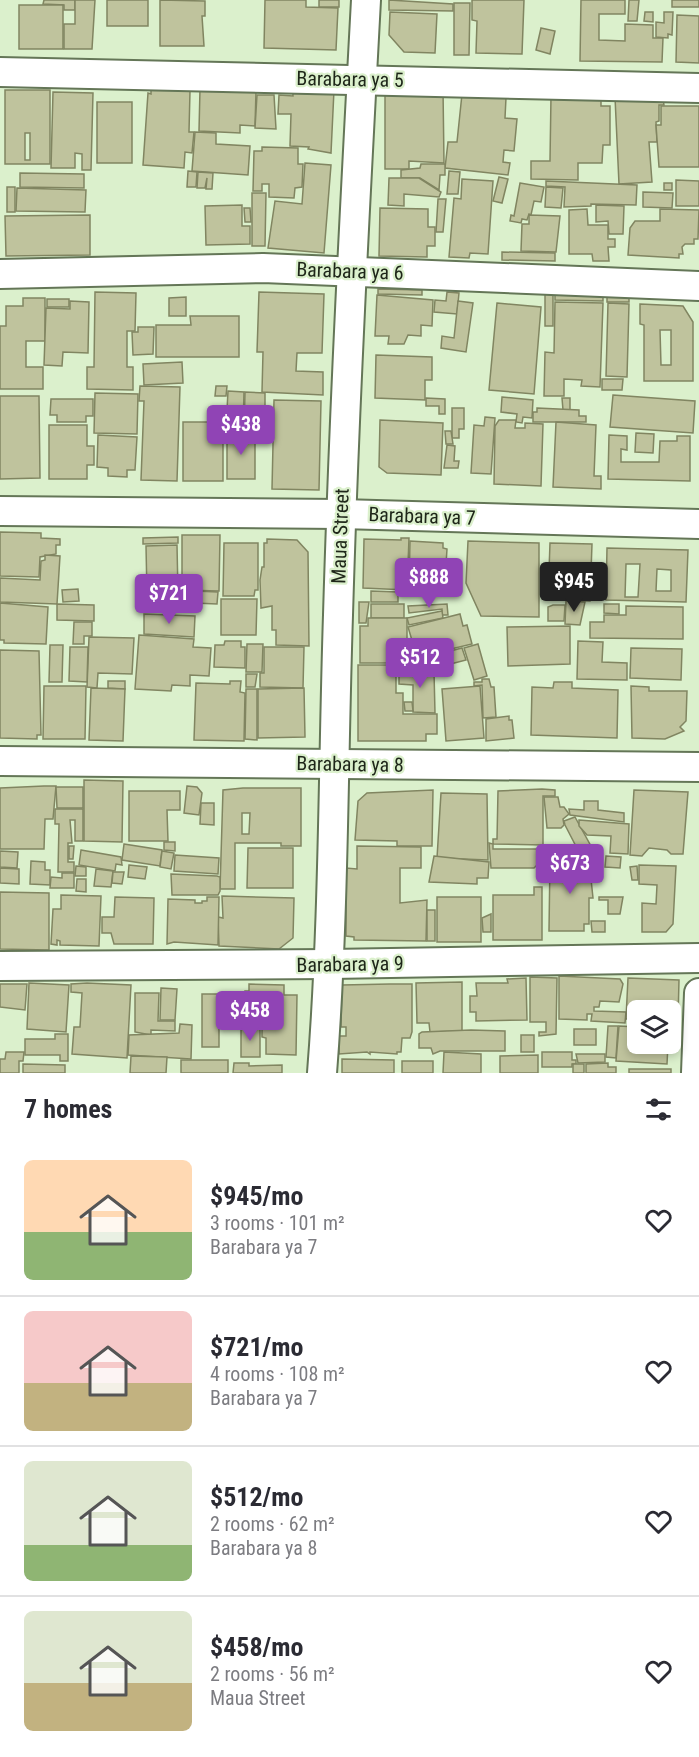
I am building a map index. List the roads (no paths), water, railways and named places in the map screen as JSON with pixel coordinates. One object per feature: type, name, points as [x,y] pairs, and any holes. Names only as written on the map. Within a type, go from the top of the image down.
[{"type":"street","name":"Maua Street","points":[[322,1073],[331,964],[333,764],[350,270],[366,0]]},
{"type":"street","name":"Barabara ya 5","points":[[0,72],[699,88]]},
{"type":"street","name":"Barabara ya 6","points":[[0,274],[175,269],[350,270],[699,286]]},
{"type":"street","name":"Barabara ya 7","points":[[0,511],[341,514],[699,524]]},
{"type":"street","name":"Barabara ya 8","points":[[0,761],[699,767]]},
{"type":"street","name":"Barabara ya 9","points":[[0,966],[699,958]]},
{"type":"street","points":[[696,1073],[699,993]]}]
